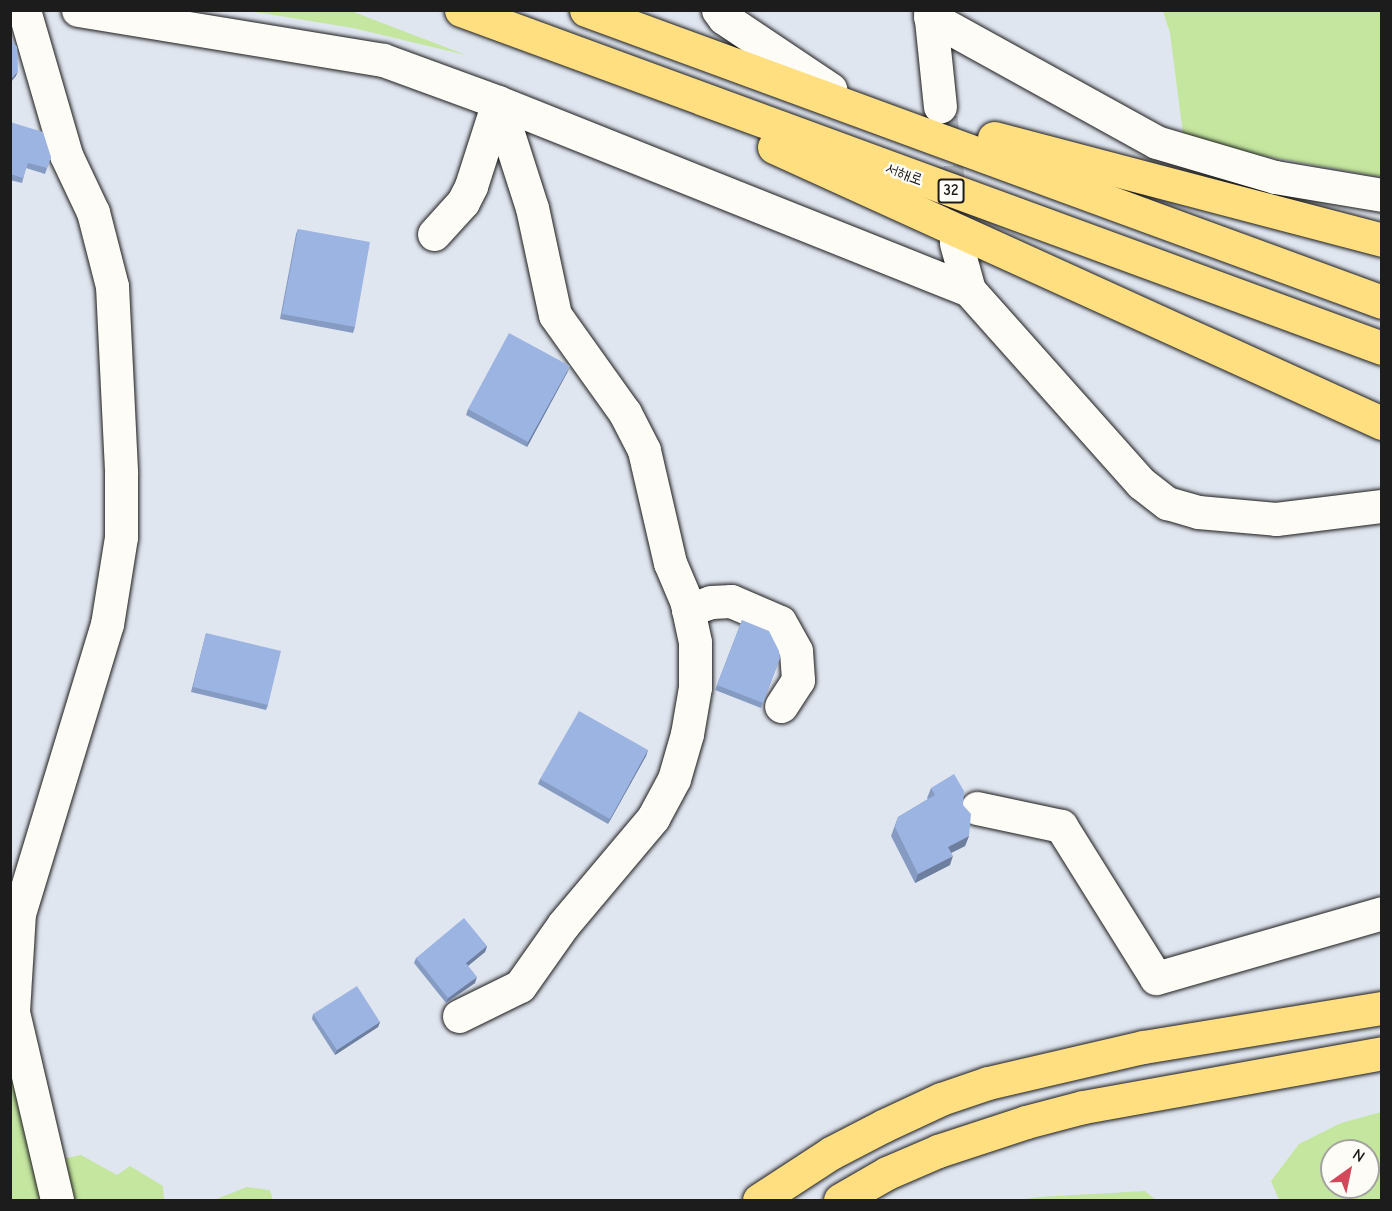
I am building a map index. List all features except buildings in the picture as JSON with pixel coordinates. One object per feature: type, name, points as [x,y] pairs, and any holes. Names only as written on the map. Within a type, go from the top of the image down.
[{"type":"highway","name":"서해로","points":[[461,10],[1382,348]]},
{"type":"highway","points":[[586,10],[1382,302]]},
{"type":"highway","points":[[521,32],[1382,423]]},
{"type":"highway","points":[[687,47],[1051,155],[1382,240]]},
{"type":"highway","points":[[759,1200],[852,1142],[941,1099],[988,1083],[1143,1047],[1382,1008]]},
{"type":"highway","points":[[840,1200],[887,1173],[938,1151],[1026,1122],[1083,1107],[1382,1053]]},
{"type":"lane","points":[[24,10],[66,155],[93,213],[112,286],[121,473],[121,537],[108,624],[19,913],[13,1012],[57,1200]]},
{"type":"lane","points":[[78,10],[383,60],[498,102],[969,291],[1141,483],[1167,502],[1198,512],[1276,519],[1382,506]]},
{"type":"lane","points":[[718,10],[724,18],[830,89]]},
{"type":"lane","points":[[930,14],[940,106]]},
{"type":"lane","points":[[930,14],[1156,142],[1275,177],[1382,195]]},
{"type":"lane","points":[[434,234],[463,202],[471,186],[498,102]]},
{"type":"lane","points":[[459,1016],[520,986],[563,925],[653,818],[674,779],[687,734],[695,687],[695,642],[688,610],[670,563],[644,450],[614,396],[555,315],[532,208],[498,102]]},
{"type":"lane","points":[[956,243],[969,291]]},
{"type":"lane","points":[[688,610],[711,602],[731,601],[780,622],[796,651],[798,680],[782,706]]},
{"type":"lane","points":[[977,808],[1061,825],[1156,978],[1382,913]]},
{"type":"green space","points":[[249,11],[351,11],[466,55],[353,28]]},
{"type":"green space","points":[[1163,11],[1381,11],[1381,177],[1254,154],[1183,134],[1170,33]]},
{"type":"green space","points":[[10,1056],[48,1162],[81,1155],[117,1175],[130,1166],[163,1186],[164,1200],[11,1200]]},
{"type":"green space","points":[[1381,1112],[1381,1200],[1279,1200],[1271,1181],[1299,1144],[1341,1123]]},
{"type":"green space","points":[[247,1187],[270,1190],[273,1200],[214,1200]]},
{"type":"green space","points":[[1145,1191],[1156,1200],[1017,1200],[1039,1197]]},
{"type":"tunnel","points":[[941,117],[952,214]]}]
